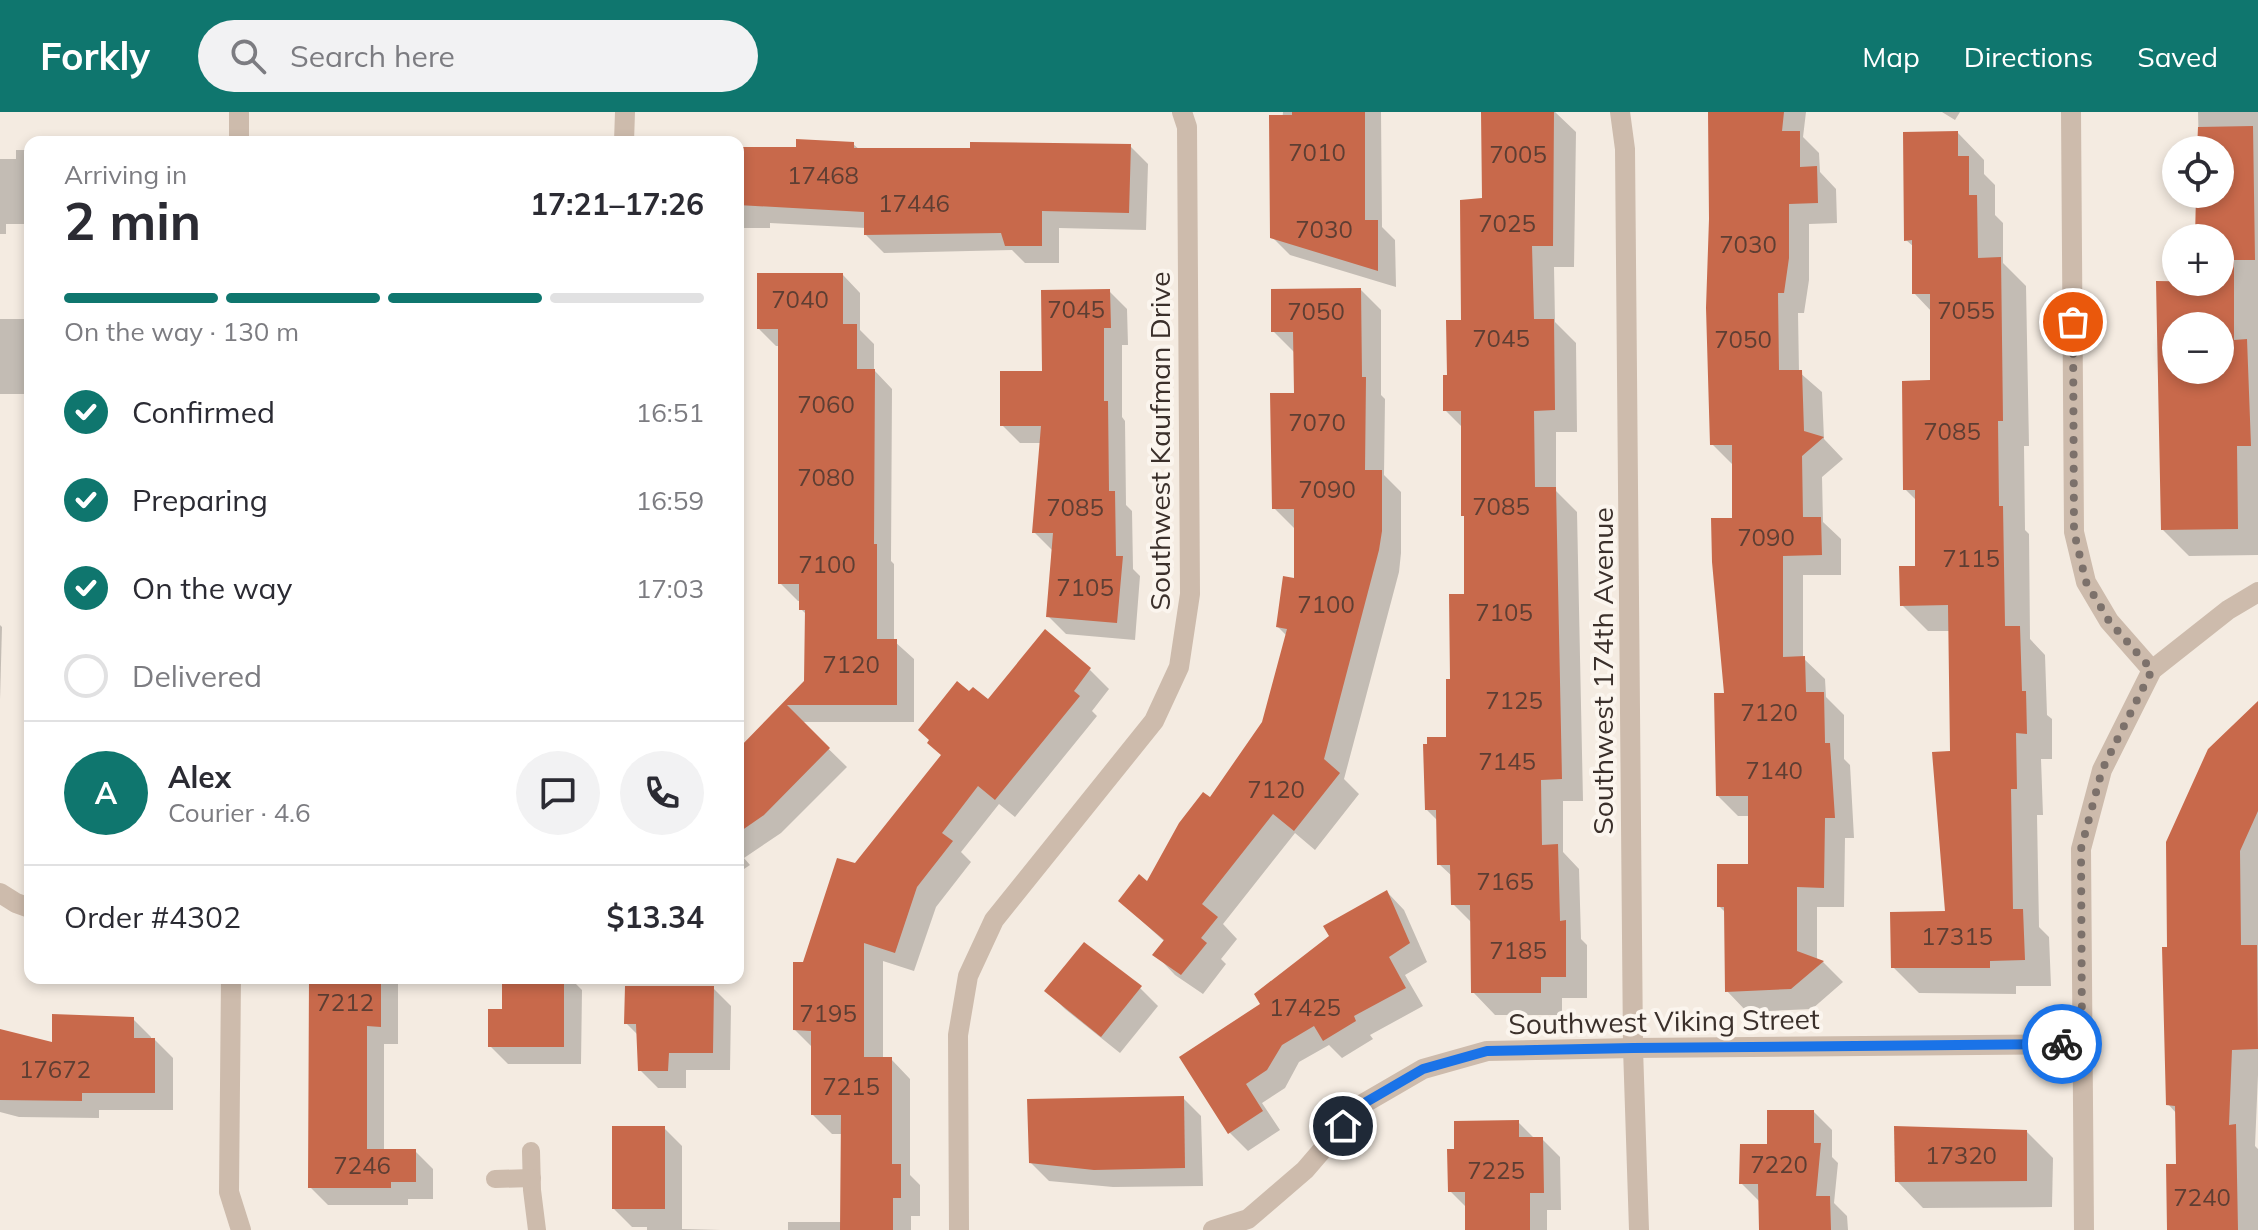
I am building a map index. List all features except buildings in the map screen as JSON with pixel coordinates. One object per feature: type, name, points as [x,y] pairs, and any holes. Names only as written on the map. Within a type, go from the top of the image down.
[{"type":"street","points":[[239,112],[239,136]]},
{"type":"street","points":[[624,136],[625,112]]},
{"type":"street","name":"Southwest Kaufman Drive","points":[[959,1230],[958,1035],[968,976],[994,920],[1154,721],[1179,667],[1190,594],[1187,127],[1182,112]]},
{"type":"street","name":"Southwest 174th Avenue","points":[[1620,112],[1625,149],[1633,1048],[1639,1230]]},
{"type":"street","points":[[2071,112],[2074,532],[2086,582],[2109,621],[2152,670]]},
{"type":"street","points":[[2084,1230],[2081,849],[2102,770],[2152,670],[2228,610],[2258,592]]},
{"type":"street","points":[[0,893],[24,906]]},
{"type":"street","points":[[231,984],[229,1192],[241,1230]]},
{"type":"street","name":"Southwest Viking Street","points":[[1213,1230],[1248,1219],[1305,1170],[1361,1105],[1423,1069],[1487,1051],[2082,1044]]},
{"type":"lane","points":[[531,1151],[537,1230]]},
{"type":"lane","points":[[495,1179],[532,1178]]},
{"type":"way so far","points":[[2062,1044],[2082,1044],[2081,849],[2102,770],[2152,670],[2109,621],[2086,582],[2074,532],[2073,322]]},
{"type":"route","points":[[1343,1126],[1361,1105],[1423,1069],[1487,1051],[2062,1044]]}]
